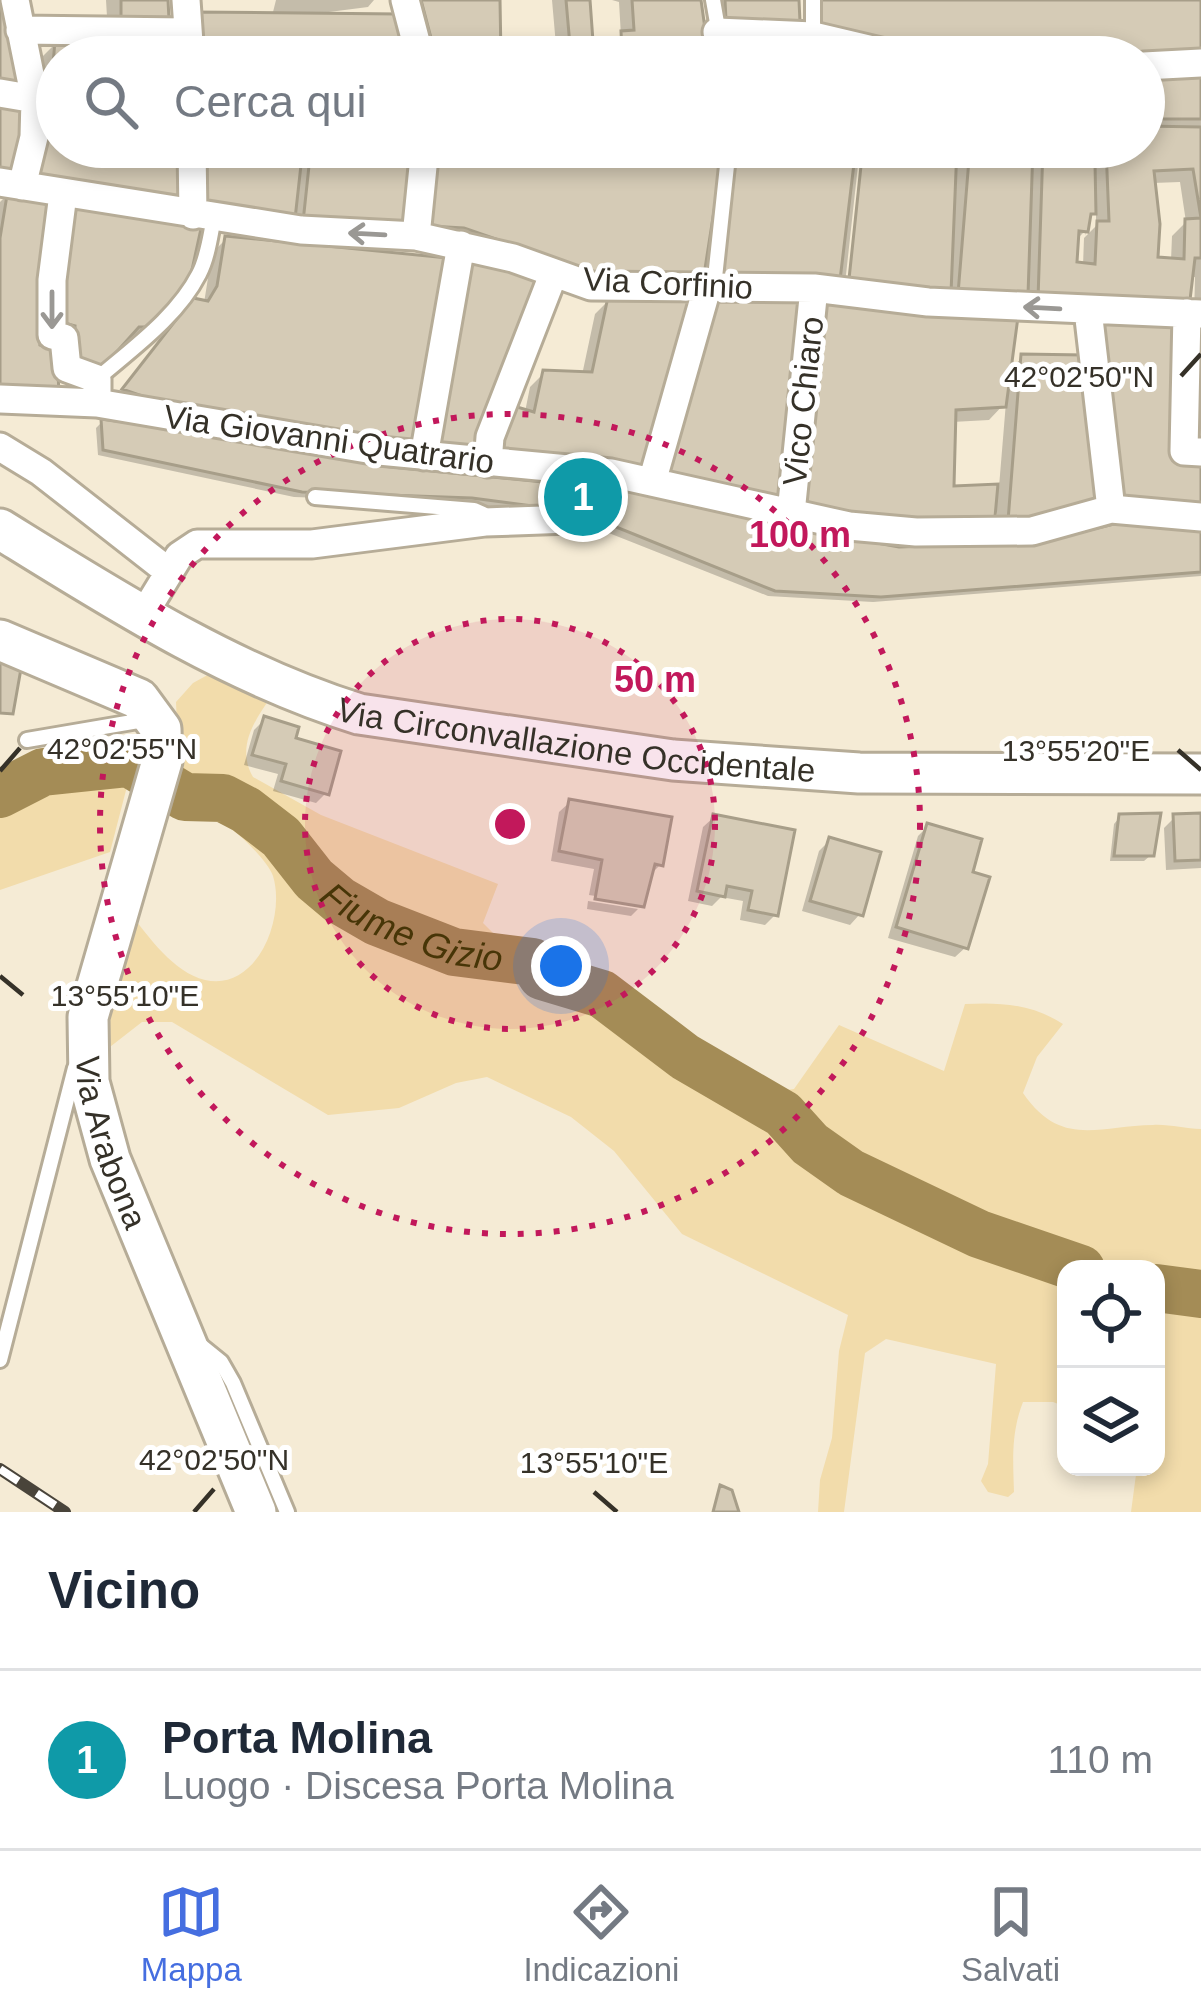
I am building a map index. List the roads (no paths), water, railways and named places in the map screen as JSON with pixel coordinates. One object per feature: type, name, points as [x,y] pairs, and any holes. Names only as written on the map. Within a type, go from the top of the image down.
[{"type":"main road","name":"Via Circonvallazione Occidentale","points":[[0,529],[143,615],[315,700],[400,721],[673,760],[859,773],[1201,774]]},
{"type":"main road","points":[[0,640],[139,699],[155,718]]},
{"type":"main road","name":"Via Arabona","points":[[155,718],[164,743],[88,1017],[89,1082],[99,1126],[256,1512]]},
{"type":"street","points":[[11,184],[34,137],[35,99],[15,0]]},
{"type":"street","points":[[186,0],[188,36]]},
{"type":"street","points":[[405,0],[414,36]]},
{"type":"street","points":[[20,30],[87,36]]},
{"type":"street","points":[[1165,65],[1201,63]]},
{"type":"street","points":[[0,94],[35,99]]},
{"type":"street","points":[[195,168],[203,216]]},
{"type":"street","points":[[416,236],[423,168]]},
{"type":"street","name":"Via Corfinio","points":[[11,184],[302,230],[416,236],[513,258],[591,286],[814,288],[928,302],[1194,314]]},
{"type":"street","points":[[63,194],[52,280],[52,335],[64,338],[68,368],[97,391]]},
{"type":"street","points":[[424,456],[461,245]]},
{"type":"street","points":[[488,463],[490,437],[553,275]]},
{"type":"street","points":[[652,482],[711,288]]},
{"type":"street","name":"Vico Chiaro","points":[[791,513],[814,288]]},
{"type":"street","points":[[1088,310],[1111,509]]},
{"type":"street","points":[[1194,314],[1184,451],[1201,452]]},
{"type":"street","name":"Via Giovanni Quatrario","points":[[0,399],[97,391],[424,456],[488,463],[584,489],[652,482],[849,526],[916,532],[1032,531],[1111,509],[1201,517]]},
{"type":"street","points":[[0,447],[41,472],[169,572]]},
{"type":"street","points":[[143,615],[188,549],[208,542],[311,544],[485,522],[566,520],[584,489]]},
{"type":"lane","points":[[713,0],[719,36]]},
{"type":"lane","points":[[813,0],[813,36]]},
{"type":"lane","points":[[711,288],[726,168]]},
{"type":"lane","points":[[97,391],[189,289],[205,258],[203,216]]},
{"type":"lane","points":[[315,497],[474,510],[483,514],[485,522]]},
{"type":"lane","points":[[27,740],[155,718]]},
{"type":"lane","points":[[0,1360],[88,1017]]},
{"type":"lane","points":[[182,1331],[221,1362],[287,1512]]},
{"type":"waterway","name":"Fiume Gizio","points":[[0,794],[43,772],[129,763],[185,797],[223,798],[281,837],[314,879],[339,900],[377,922],[454,952],[533,962],[542,976],[602,994],[685,1057],[783,1114],[810,1144],[851,1173],[979,1234],[1057,1261]]},
{"type":"waterway","name":"Fiume Gizio","points":[[1165,1289],[1201,1294]]},
{"type":"tunnel","points":[[579,512],[585,486]]},
{"type":"railway","points":[[0,1469],[65,1512]]},
{"type":"place","name":"Porta Molina","points":[[583,497]]}]
